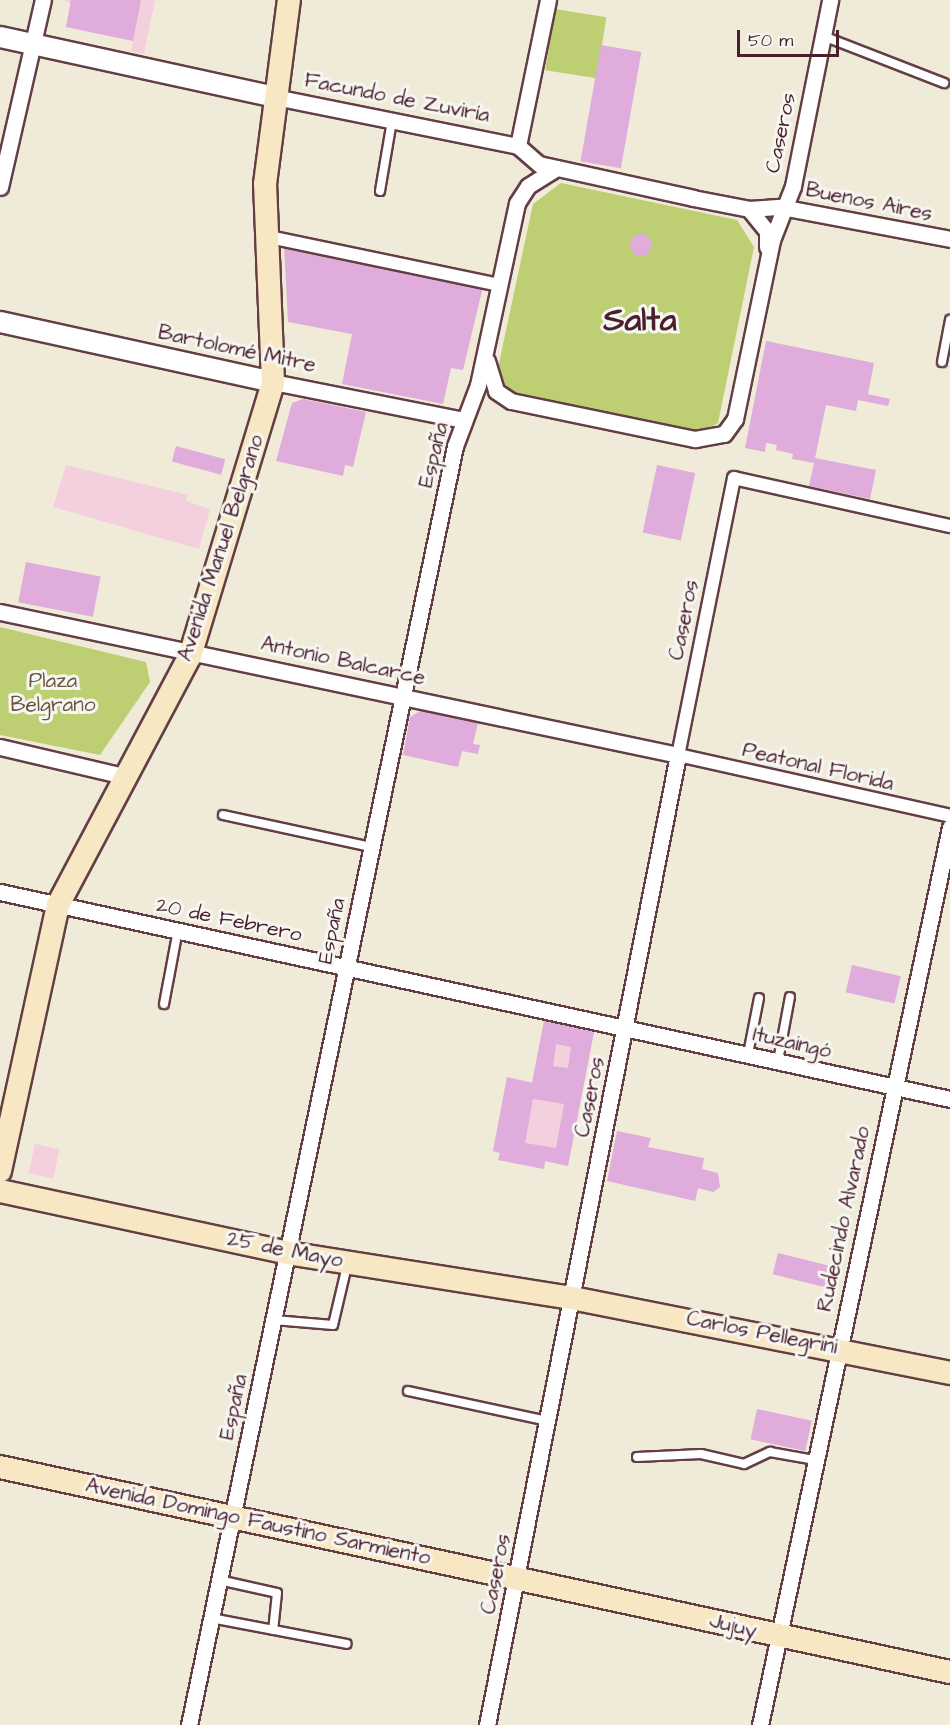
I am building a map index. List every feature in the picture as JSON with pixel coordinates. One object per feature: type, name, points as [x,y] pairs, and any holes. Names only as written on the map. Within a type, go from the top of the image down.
[{"type":"main road","name":"Avenida Manuel Belgrano","points":[[0,1172],[58,905],[124,776],[190,656],[273,382],[265,236],[275,97],[289,0]]},
{"type":"main road","name":"25 de Mayo","points":[[0,1191],[288,1252],[572,1298]]},
{"type":"main road","name":"Carlos Pellegrini","points":[[572,1298],[839,1347],[950,1373]]},
{"type":"main road","name":"Avenida Domingo Faustino Sarmiento","points":[[0,1467],[516,1578]]},
{"type":"main road","name":"Jujuy","points":[[516,1578],[950,1672]]},
{"type":"street","points":[[0,187],[44,0]]},
{"type":"street","points":[[518,147],[548,0]]},
{"type":"street","name":"Caseros","points":[[486,349],[487,374],[511,401],[695,439],[724,434],[735,418],[767,262],[781,207],[792,186],[830,0]]},
{"type":"street","name":"Facundo de Zuviría","points":[[0,37],[518,147],[539,164],[557,168],[749,209],[781,207]]},
{"type":"street","name":"España","points":[[189,1725],[371,847],[464,420],[486,349],[517,203],[528,186],[557,168]]},
{"type":"street","name":"Buenos Aires","points":[[781,207],[950,239]]},
{"type":"street","points":[[749,209],[766,231],[767,262]]},
{"type":"street","points":[[265,236],[500,285]]},
{"type":"street","name":"Bartolomé Mitre","points":[[0,322],[273,382],[464,420]]},
{"type":"street","name":"Caseros","points":[[487,1725],[734,478],[950,526]]},
{"type":"street","name":"Antonio Balcarce","points":[[0,612],[190,656],[214,654],[678,755]]},
{"type":"street","points":[[0,747],[124,776]]},
{"type":"street","name":"Peatonal Florida","points":[[678,755],[950,816]]},
{"type":"street","name":"Rudecindo Alvarado","points":[[760,1725],[893,1087],[950,827]]},
{"type":"street","name":"20 de Febrero","points":[[0,892],[626,1027]]},
{"type":"street","name":"Ituzaingó","points":[[626,1027],[950,1099]]},
{"type":"lane","points":[[823,36],[944,83]]},
{"type":"lane","points":[[380,191],[392,121]]},
{"type":"lane","points":[[942,362],[950,320]]},
{"type":"lane","points":[[223,815],[371,847]]},
{"type":"lane","points":[[164,1004],[178,930]]},
{"type":"lane","points":[[778,1061],[790,997]]},
{"type":"lane","points":[[748,1054],[759,998]]},
{"type":"lane","points":[[274,1320],[333,1325],[348,1262]]},
{"type":"lane","points":[[408,1391],[548,1421]]},
{"type":"lane","points":[[637,1457],[701,1454],[744,1464],[770,1452],[815,1460]]},
{"type":"lane","points":[[218,1580],[277,1593],[273,1630]]},
{"type":"lane","points":[[211,1618],[346,1644]]},
{"type":"shaded area","points":[[63,0],[155,0],[144,54],[131,51],[133,41],[66,27],[71,4]]},
{"type":"shaded area","points":[[66,465],[188,495],[186,501],[210,509],[199,549],[53,507]]},
{"type":"shaded area","points":[[544,1021],[594,1032],[568,1166],[545,1161],[544,1169],[498,1160],[500,1153],[493,1151],[507,1077],[532,1082]]},
{"type":"shaded area","points":[[35,1144],[59,1149],[53,1179],[29,1173]]},
{"type":"green space","points":[[555,9],[606,17],[597,78],[545,70]]},
{"type":"green space","points":[[561,183],[737,220],[754,247],[718,423],[701,433],[510,394],[495,382],[533,204]]},
{"type":"green space","name":"Plaza Belgrano","points":[[0,627],[146,662],[150,682],[100,755],[0,735]]},
{"type":"building","points":[[71,0],[141,0],[133,41],[66,27]]},
{"type":"building","points":[[601,45],[641,52],[621,168],[581,161]]},
{"type":"building","points":[[641,234],[649,237],[652,245],[649,253],[641,256],[633,253],[630,245],[633,237]]},
{"type":"building","points":[[284,244],[483,287],[463,370],[451,368],[443,404],[342,384],[352,334],[288,322]]},
{"type":"building","points":[[766,341],[874,363],[868,394],[890,399],[888,406],[858,400],[856,411],[826,405],[815,458],[876,470],[870,499],[809,486],[814,463],[792,459],[793,454],[776,450],[777,445],[766,443],[765,452],[745,448]]},
{"type":"building","points":[[303,399],[366,412],[353,467],[345,465],[343,476],[276,461],[292,403]]},
{"type":"building","points":[[176,446],[225,459],[221,475],[172,461]]},
{"type":"building","points":[[657,465],[695,473],[681,541],[643,532]]},
{"type":"building","points":[[26,562],[101,577],[93,617],[18,602]]},
{"type":"building","points":[[422,710],[478,722],[473,744],[480,745],[478,754],[462,751],[458,767],[403,755],[410,717]]},
{"type":"building","points":[[852,965],[901,976],[894,1004],[846,992]]},
{"type":"building","points":[[544,1021],[594,1032],[568,1166],[545,1161],[544,1169],[498,1160],[500,1153],[493,1151],[507,1077],[532,1083]],"holes":[[[556,1044],[571,1047],[568,1068],[553,1066]],[[533,1099],[564,1104],[556,1148],[525,1143]]]},
{"type":"building","points":[[617,1131],[651,1138],[648,1147],[704,1158],[702,1169],[718,1173],[720,1187],[713,1192],[698,1188],[695,1201],[607,1181]]},
{"type":"building","points":[[778,1253],[841,1269],[836,1290],[773,1274]]},
{"type":"building","points":[[757,1409],[812,1421],[805,1451],[751,1439]]},
{"type":"district","name":"Salta","points":[[640,321]]}]
